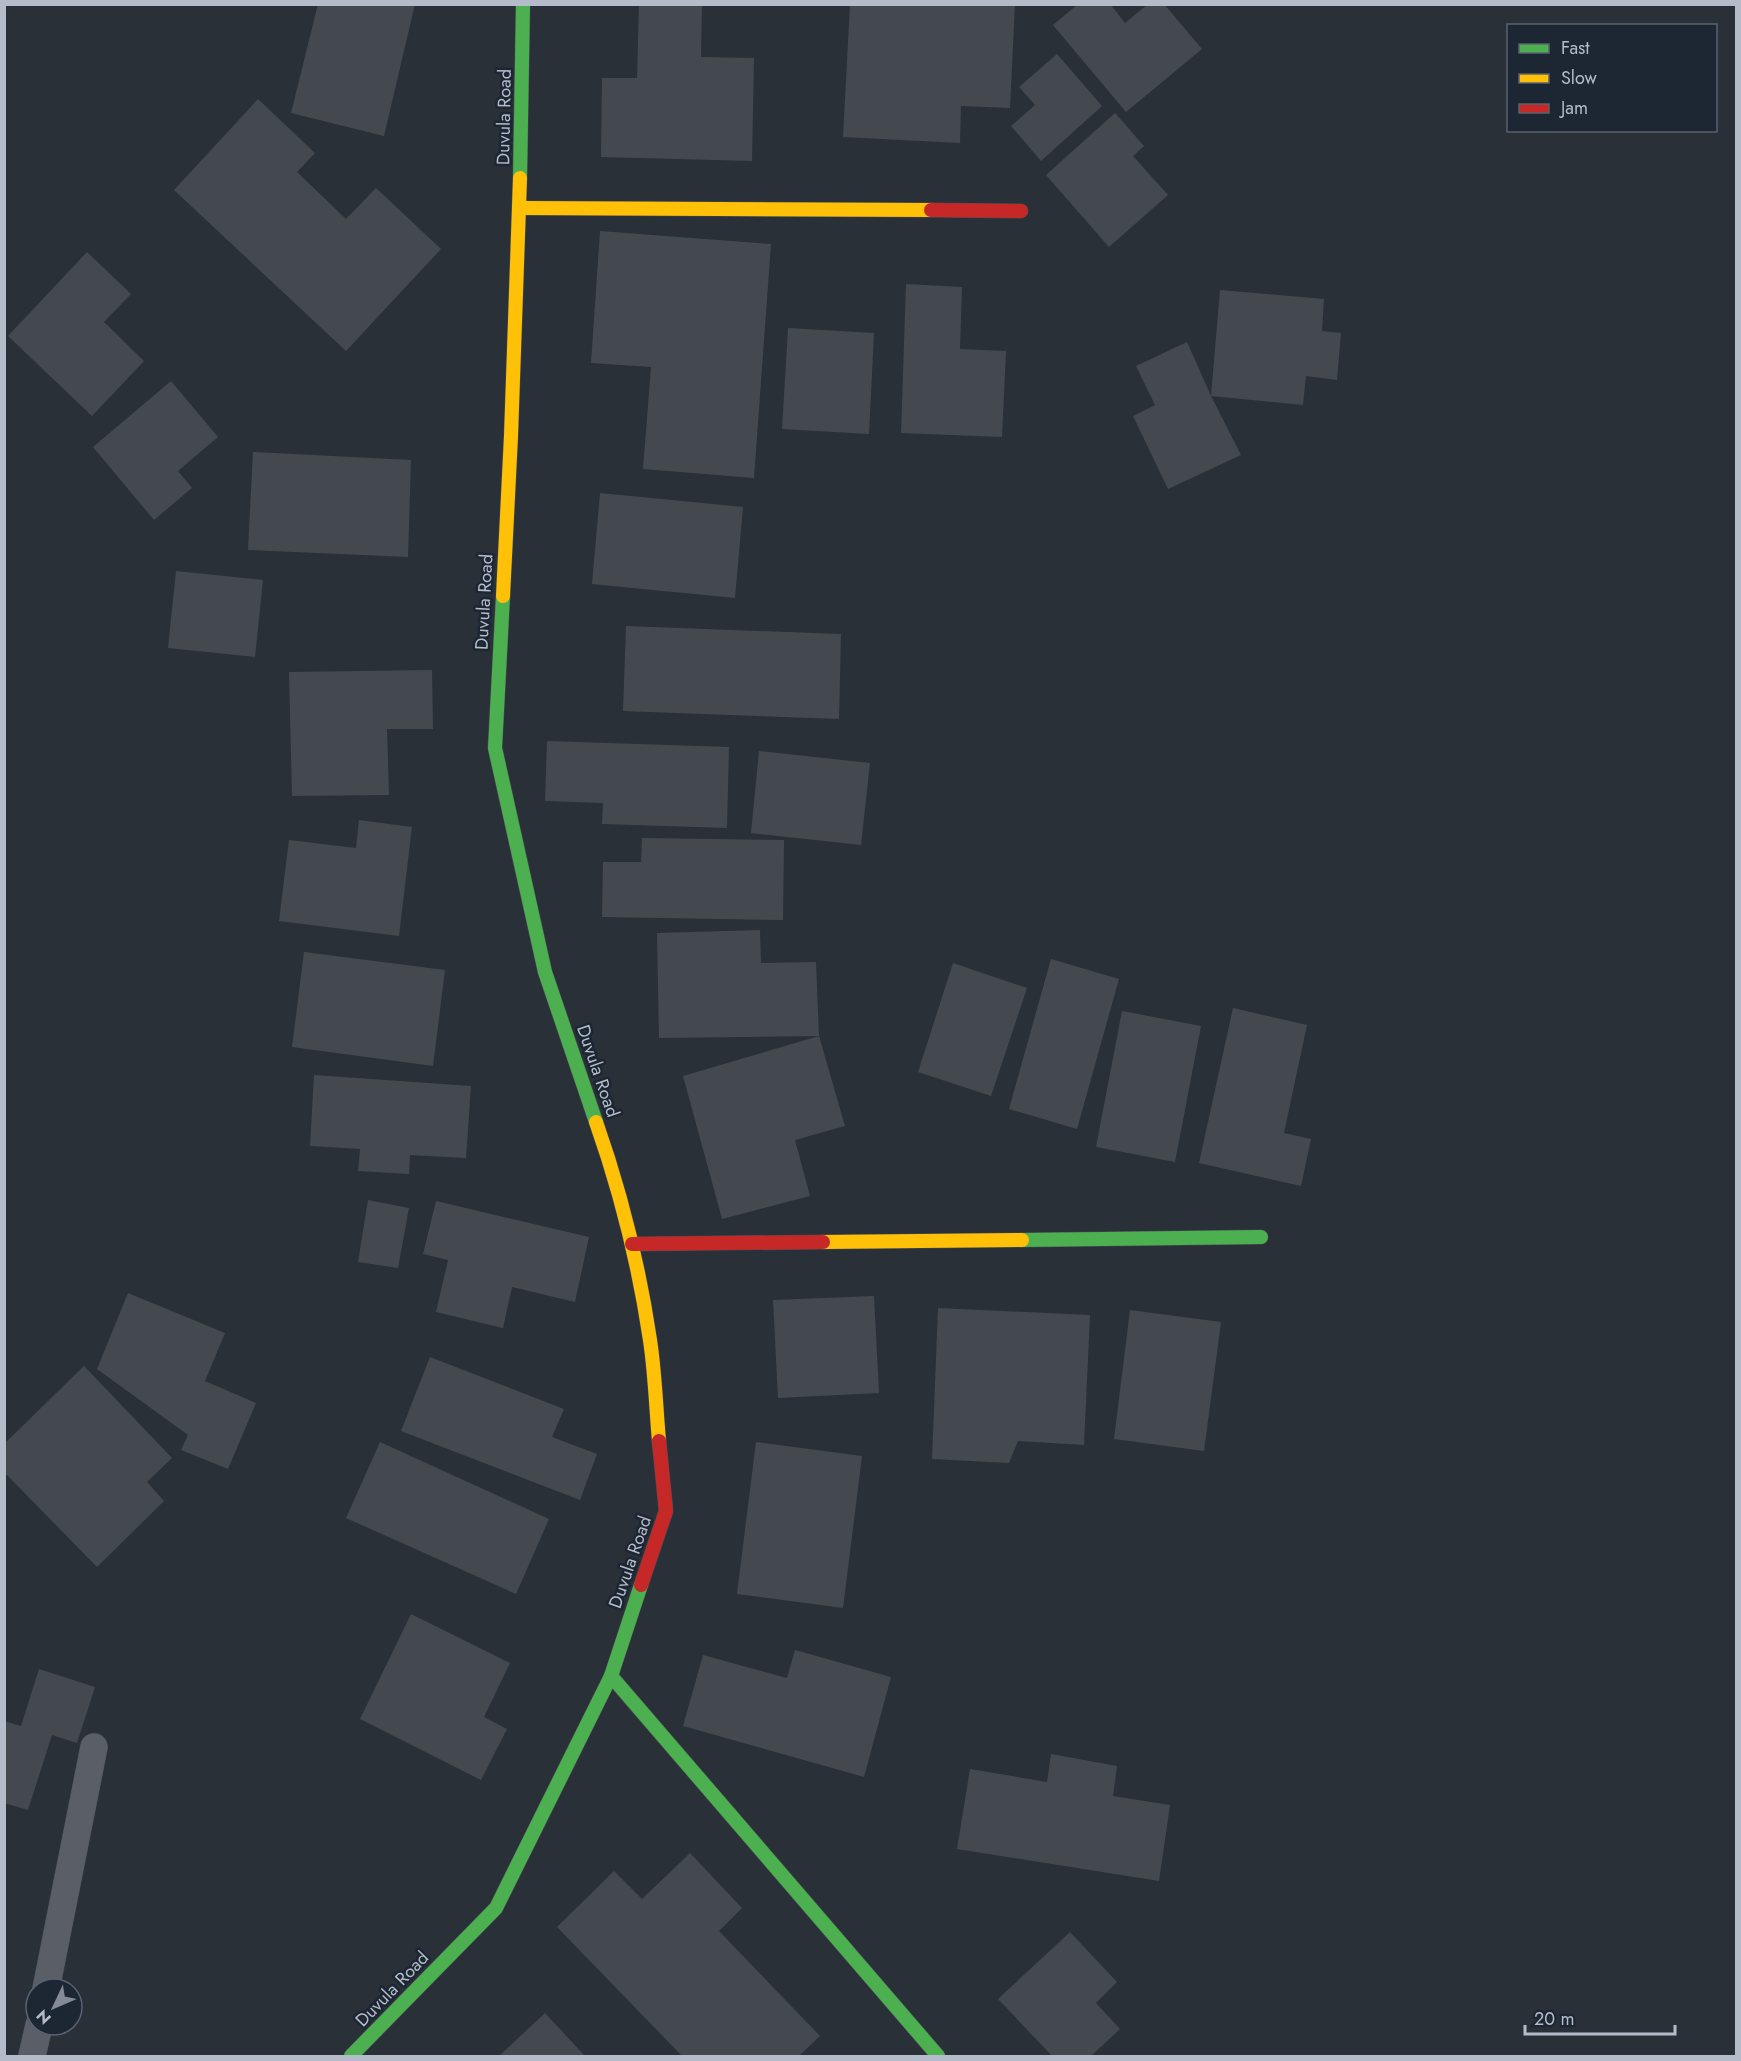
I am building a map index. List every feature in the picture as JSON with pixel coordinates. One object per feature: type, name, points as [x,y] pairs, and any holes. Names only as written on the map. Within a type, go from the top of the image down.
[{"type":"street","name":"Duvula Road","points":[[351,2056],[496,1908],[611,1676],[666,1511],[650,1341],[632,1244],[615,1177],[546,972],[495,748],[520,208],[524,4]]},
{"type":"street","points":[[520,208],[1021,211]]},
{"type":"street","points":[[632,1244],[1261,1237]]},
{"type":"street","points":[[611,1676],[938,2056]]},
{"type":"lane","points":[[48,1977],[94,1747]]},
{"type":"lane","points":[[32,2056],[36,2037]]},
{"type":"building","points":[[318,4],[415,4],[384,136],[291,113]]},
{"type":"building","points":[[639,4],[702,4],[701,57],[754,58],[752,161],[601,157],[602,78],[637,78]]},
{"type":"building","points":[[850,4],[1015,4],[1010,108],[961,106],[960,143],[843,137]]},
{"type":"building","points":[[1078,4],[1110,4],[1125,23],[1148,4],[1164,4],[1202,49],[1126,112],[1053,25]]},
{"type":"building","points":[[1057,54],[1102,106],[1041,161],[1011,126],[1035,105],[1019,87]]},
{"type":"building","points":[[258,99],[315,153],[297,172],[346,219],[376,188],[441,249],[346,351],[174,190]]},
{"type":"building","points":[[1115,113],[1144,146],[1133,156],[1168,195],[1109,247],[1046,175]]},
{"type":"building","points":[[600,231],[771,244],[754,478],[643,469],[651,367],[591,363]]},
{"type":"building","points":[[87,252],[131,294],[104,322],[144,361],[92,416],[8,336]]},
{"type":"building","points":[[906,284],[962,287],[960,349],[1006,351],[1002,437],[901,433]]},
{"type":"building","points":[[1220,290],[1324,299],[1322,331],[1341,333],[1337,380],[1306,376],[1303,405],[1211,396]]},
{"type":"building","points":[[788,328],[874,333],[869,434],[782,429]]},
{"type":"building","points":[[1187,342],[1241,455],[1168,489],[1133,416],[1155,405],[1136,366]]},
{"type":"building","points":[[171,381],[218,437],[178,471],[192,488],[154,520],[93,447]]},
{"type":"building","points":[[253,452],[411,460],[408,557],[248,550]]},
{"type":"building","points":[[600,493],[743,507],[735,598],[592,584]]},
{"type":"building","points":[[176,571],[263,580],[255,657],[168,648]]},
{"type":"building","points":[[626,626],[841,634],[839,719],[623,711]]},
{"type":"building","points":[[432,670],[433,729],[387,729],[389,795],[292,796],[289,672]]},
{"type":"building","points":[[547,741],[729,747],[727,828],[602,824],[603,803],[545,801]]},
{"type":"building","points":[[759,751],[870,763],[861,845],[751,833]]},
{"type":"building","points":[[359,820],[412,827],[399,936],[279,921],[289,840],[356,848]]},
{"type":"building","points":[[642,838],[784,840],[783,920],[602,917],[603,862],[641,862]]},
{"type":"building","points":[[760,930],[761,963],[816,962],[819,1036],[659,1038],[657,933]]},
{"type":"building","points":[[304,952],[445,970],[433,1066],[292,1047]]},
{"type":"building","points":[[1051,959],[1119,979],[1077,1129],[1009,1109]]},
{"type":"building","points":[[953,963],[1027,988],[991,1096],[918,1072]]},
{"type":"building","points":[[1233,1008],[1307,1025],[1284,1133],[1311,1139],[1301,1186],[1199,1163]]},
{"type":"building","points":[[1122,1011],[1201,1026],[1175,1162],[1096,1147]]},
{"type":"building","points":[[819,1036],[845,1126],[795,1140],[810,1196],[722,1219],[683,1076]]},
{"type":"building","points":[[314,1075],[471,1086],[466,1158],[410,1155],[409,1174],[358,1171],[360,1149],[310,1146]]},
{"type":"building","points":[[368,1200],[409,1208],[398,1268],[358,1262]]},
{"type":"building","points":[[436,1201],[589,1237],[575,1302],[512,1287],[503,1328],[436,1312],[448,1260],[423,1254]]},
{"type":"building","points":[[128,1293],[225,1333],[205,1381],[256,1403],[228,1469],[181,1450],[188,1435],[97,1369]]},
{"type":"building","points":[[874,1296],[879,1393],[778,1398],[773,1300]]},
{"type":"building","points":[[938,1308],[1090,1315],[1084,1445],[1018,1441],[1009,1463],[932,1459]]},
{"type":"building","points":[[1130,1310],[1221,1322],[1204,1451],[1114,1439]]},
{"type":"building","points":[[430,1357],[564,1409],[552,1437],[597,1454],[580,1500],[401,1431]]},
{"type":"building","points":[[84,1366],[172,1458],[147,1482],[164,1501],[97,1567],[4,1472],[4,1444]]},
{"type":"building","points":[[380,1442],[549,1519],[516,1594],[346,1518]]},
{"type":"building","points":[[756,1442],[862,1456],[843,1608],[737,1594]]},
{"type":"building","points":[[411,1614],[510,1663],[484,1717],[507,1729],[481,1780],[360,1719]]},
{"type":"building","points":[[795,1650],[891,1677],[864,1777],[683,1726],[703,1655],[787,1678]]},
{"type":"building","points":[[39,1669],[95,1687],[77,1743],[52,1735],[28,1810],[4,1803],[4,1721],[21,1726]]},
{"type":"building","points":[[1051,1754],[1117,1766],[1113,1796],[1170,1805],[1159,1881],[957,1849],[970,1769],[1047,1782]]},
{"type":"building","points":[[690,1853],[742,1908],[719,1931],[820,2036],[799,2056],[682,2056],[557,1927],[614,1871],[642,1899]]},
{"type":"building","points":[[1070,1932],[1117,1982],[1096,2003],[1120,2029],[1091,2056],[1052,2056],[998,1999]]},
{"type":"building","points":[[545,2013],[585,2056],[499,2056]]},
{"type":"traffic: fast","points":[[520,178],[523,4]]},
{"type":"traffic: fast","points":[[503,596],[495,748],[545,972],[596,1122]]},
{"type":"traffic: fast","points":[[1022,1240],[1261,1237]]},
{"type":"traffic: fast","points":[[351,2056],[496,1908],[611,1676],[641,1585]]},
{"type":"traffic: fast","points":[[611,1676],[938,2056]]},
{"type":"traffic: slow","points":[[503,596],[520,178]]},
{"type":"traffic: slow","points":[[520,208],[931,210]]},
{"type":"traffic: slow","points":[[596,1122],[621,1203],[646,1312],[652,1352],[659,1441]]},
{"type":"traffic: slow","points":[[823,1242],[1022,1240]]},
{"type":"traffic: jam","points":[[931,210],[1021,211]]},
{"type":"traffic: jam","points":[[632,1244],[823,1242]]},
{"type":"traffic: jam","points":[[641,1585],[666,1511],[659,1441]]}]
